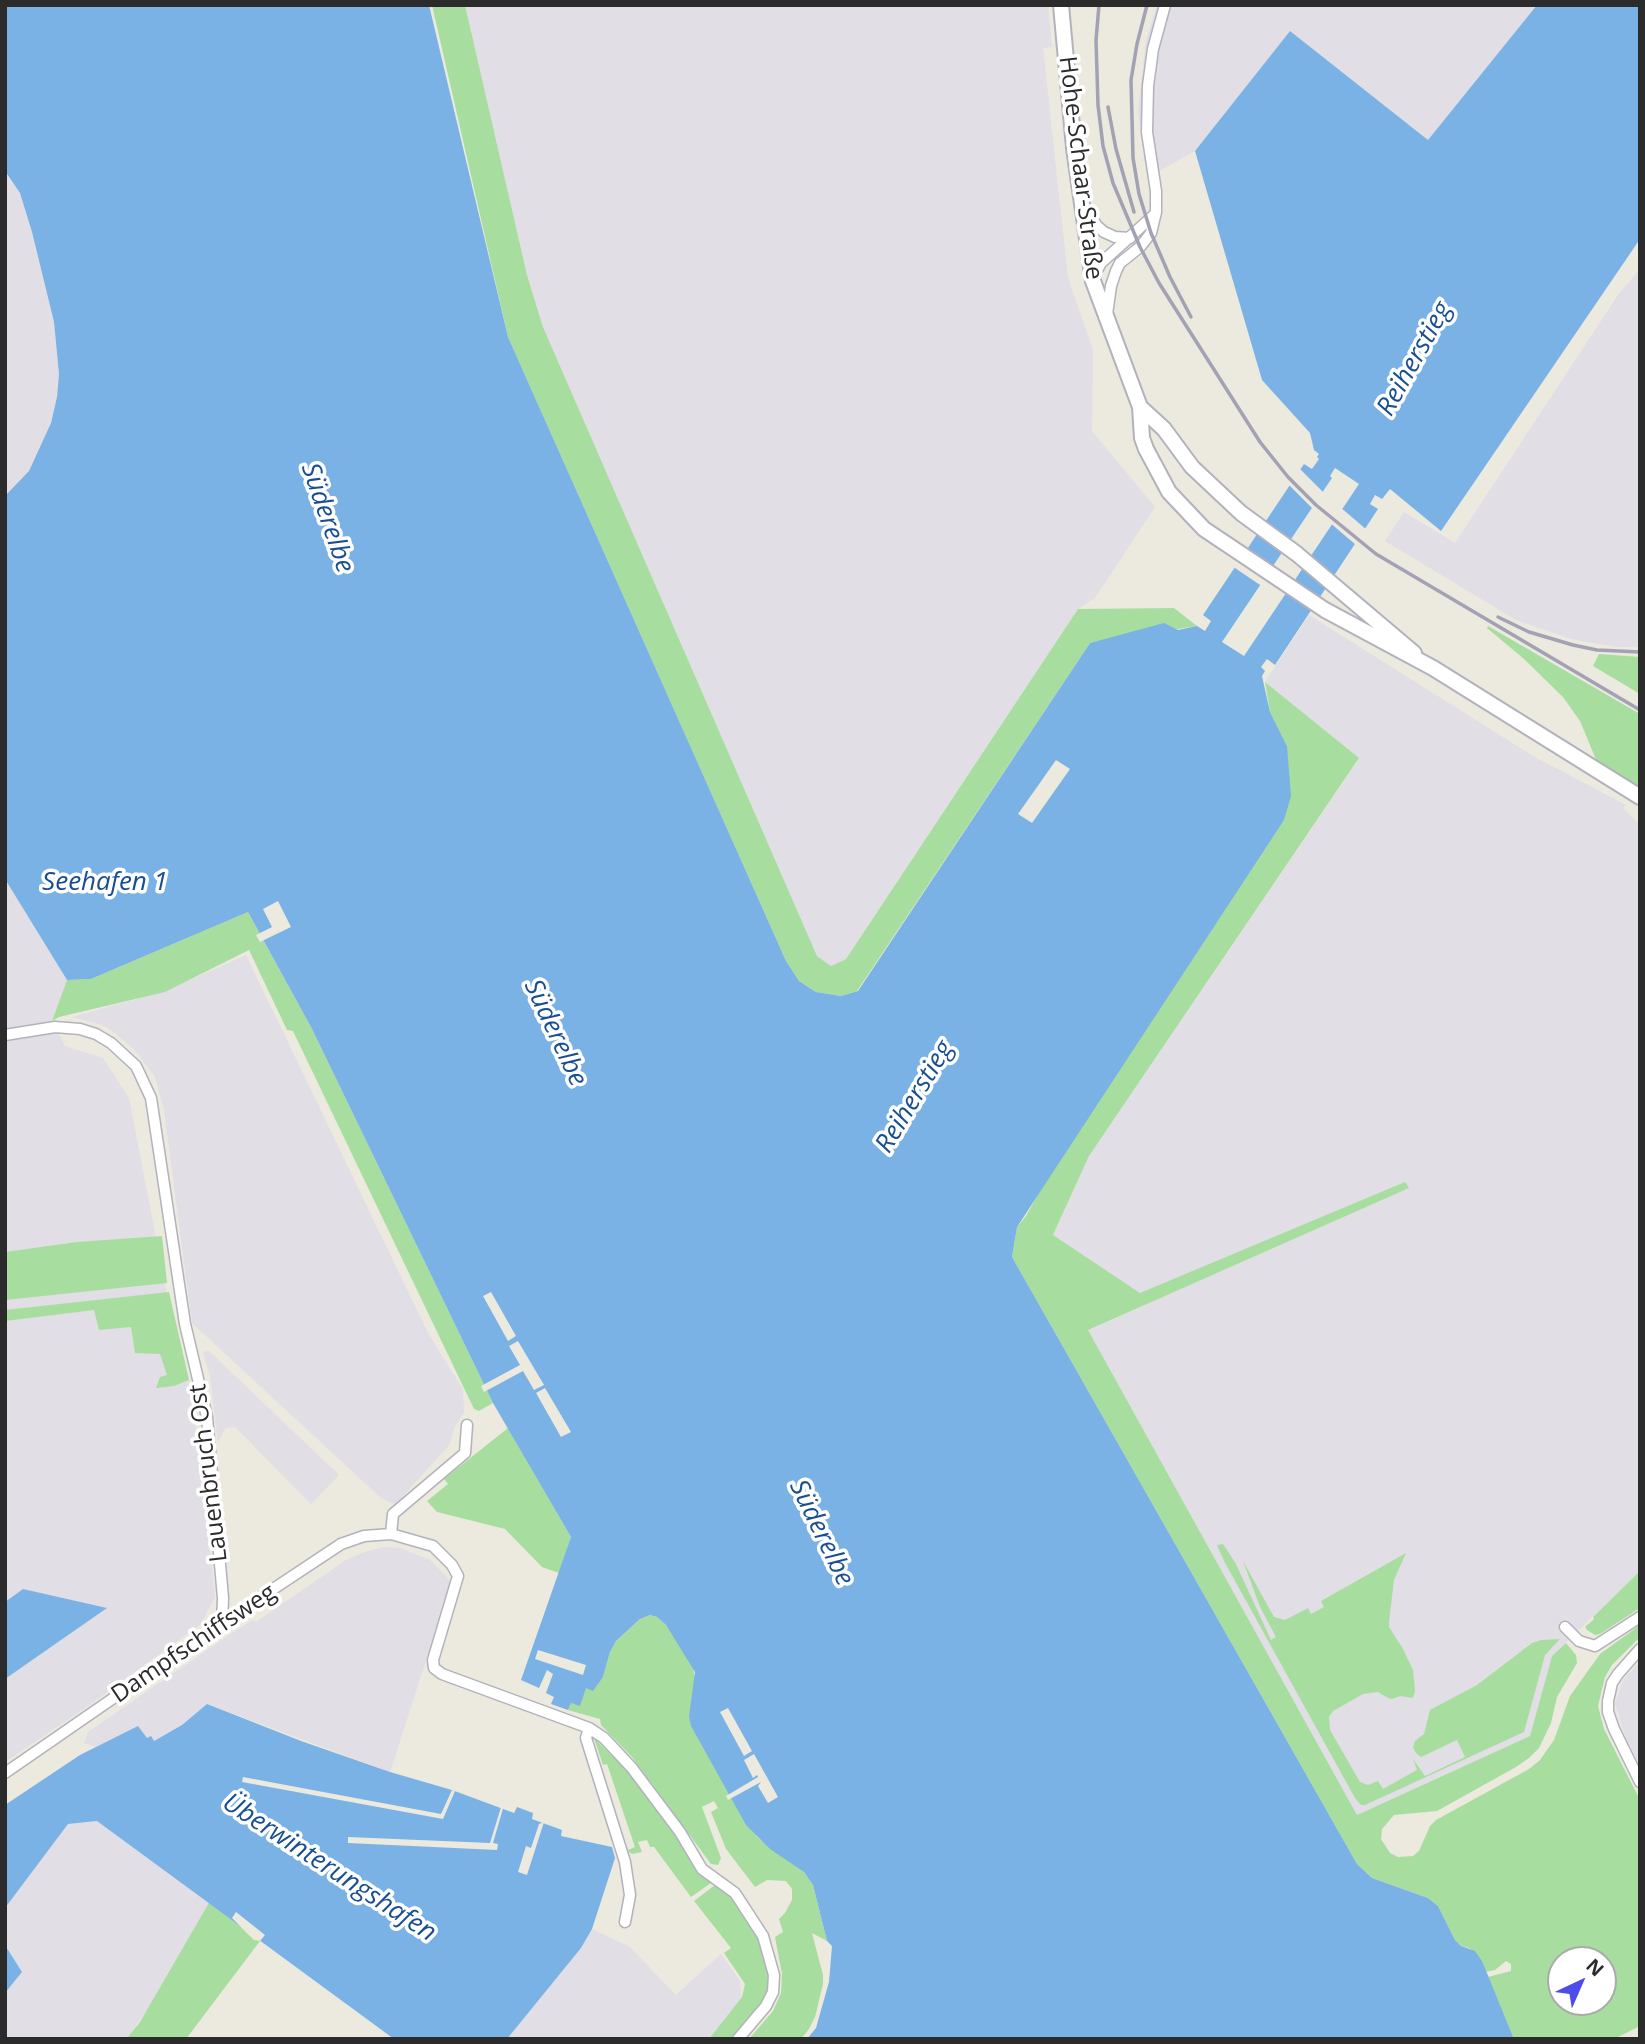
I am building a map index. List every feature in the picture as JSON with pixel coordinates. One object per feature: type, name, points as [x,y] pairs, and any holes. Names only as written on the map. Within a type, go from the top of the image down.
[{"type":"main road","name":"Hohe-Schaar-Straße","points":[[1061,5],[1081,199],[1093,281],[1140,407],[1142,438],[1152,463],[1169,492],[1199,524],[1325,610],[1433,668],[1640,797]]},
{"type":"main road","name":"Hohe-Schaar-Straße","points":[[1140,407],[1164,429],[1192,467],[1250,519],[1433,668]]},
{"type":"street","points":[[1106,321],[1111,286],[1120,262],[1151,233],[1156,212],[1156,191],[1147,132],[1148,86],[1153,49],[1165,5]]},
{"type":"street","points":[[1081,199],[1100,230],[1115,237],[1130,238]]},
{"type":"street","points":[[1093,281],[1101,263],[1156,212]]},
{"type":"street","points":[[1088,255],[1101,263],[1120,262]]},
{"type":"street","name":"Lauenbruch Ost","points":[[5,1035],[68,1027],[96,1034],[111,1043],[136,1066],[151,1098],[185,1324],[202,1392],[209,1438],[223,1598],[222,1623]]},
{"type":"street","points":[[391,1534],[393,1514],[465,1453],[467,1426]]},
{"type":"street","name":"Dampfschiffsweg","points":[[5,1773],[341,1544],[364,1536],[391,1534],[433,1546],[457,1572],[433,1660],[434,1668],[440,1674],[589,1728]]},
{"type":"street","points":[[1565,1627],[1578,1641],[1595,1646],[1640,1617]]},
{"type":"street","points":[[1640,1649],[1612,1683],[1608,1701],[1608,1712],[1614,1729],[1640,1782]]},
{"type":"street","points":[[625,1922],[629,1895],[625,1862],[586,1738],[589,1728],[614,1747],[632,1768],[680,1832],[702,1869],[735,1893],[763,1936],[774,1975],[773,1992],[766,2006],[738,2039]]},
{"type":"shaded area","points":[[465,5],[1048,5],[1052,47],[1043,48],[1068,278],[1093,350],[1092,431],[1155,507],[1095,598],[1078,609],[846,959],[831,966],[817,956],[543,327],[527,275]]},
{"type":"shaded area","points":[[1157,5],[1537,5],[1428,140],[1290,31],[1195,151],[1147,178],[1138,110],[1146,40]]},
{"type":"shaded area","points":[[5,172],[20,193],[32,232],[54,322],[59,374],[51,423],[29,471],[5,496]]},
{"type":"shaded area","points":[[1640,269],[1640,647],[1616,647],[1571,639],[1516,620],[1385,541],[1404,512],[1455,543],[1618,295]]},
{"type":"shaded area","points":[[1309,615],[1533,756],[1626,805],[1623,808],[1640,825],[1640,1571],[1552,1656],[1530,1736],[1357,1815],[1088,1330],[1145,1305],[1053,1236],[1089,1156],[1359,759],[1265,682]]},
{"type":"shaded area","points":[[5,879],[67,980],[52,1021],[65,1046],[103,1058],[129,1098],[170,1310],[191,1386],[215,1597],[201,1624],[5,1762],[5,1679],[106,1608],[23,1589],[5,1602]]},
{"type":"shaded area","points":[[246,955],[429,1335],[463,1389],[464,1412],[454,1428],[450,1444],[395,1505],[381,1498],[192,1323],[164,1110],[155,1077],[135,1050],[114,1032],[102,1025],[72,1017],[165,991]]},
{"type":"shaded area","points":[[209,1351],[339,1475],[311,1504],[235,1427],[226,1428],[218,1442],[210,1377],[203,1352]]},
{"type":"shaded area","points":[[383,1547],[400,1548],[430,1560],[451,1583],[390,1772],[207,1704],[182,1725],[154,1741],[147,1739],[138,1727],[96,1747],[84,1743],[88,1732],[229,1635],[253,1620],[256,1622],[346,1560]]},
{"type":"shaded area","points":[[1640,1662],[1640,1765],[1626,1739],[1615,1704],[1623,1680]]},
{"type":"shaded area","points":[[97,1821],[210,1901],[149,2008],[126,2039],[5,2039],[5,1993],[22,1972],[5,1944],[5,1908],[68,1824]]},
{"type":"shaded area","points":[[592,1929],[630,1947],[676,1995],[721,1954],[740,1981],[741,1999],[710,2039],[507,2039],[581,1948]]},
{"type":"green space","points":[[432,5],[465,5],[527,275],[543,327],[817,956],[831,966],[846,959],[1078,609],[1174,608],[1197,626],[1090,643],[857,991],[841,996],[816,992],[799,981],[786,961],[508,337]]},
{"type":"green space","points":[[1488,626],[1640,714],[1640,789],[1597,762],[1580,721],[1563,697],[1487,628]]},
{"type":"green space","points":[[1599,654],[1640,657],[1640,694],[1593,666]]},
{"type":"green space","points":[[1265,682],[1359,758],[1089,1156],[1053,1235],[1140,1293],[1405,1182],[1409,1188],[1088,1330],[1357,1815],[1530,1736],[1552,1656],[1566,1643],[1576,1655],[1577,1663],[1557,1697],[1551,1723],[1539,1748],[1516,1767],[1437,1811],[1394,1815],[1382,1829],[1381,1839],[1390,1853],[1398,1857],[1413,1856],[1419,1851],[1430,1826],[1436,1820],[1529,1769],[1540,1760],[1554,1740],[1570,1696],[1600,1654],[1640,1625],[1640,1637],[1612,1665],[1605,1677],[1598,1706],[1604,1729],[1640,1800],[1640,2026],[1614,2039],[1514,2039],[1488,1977],[1511,1971],[1511,1964],[1506,1961],[1495,1970],[1485,1972],[1482,1961],[1469,1948],[1461,1946],[1455,1940],[1438,1906],[1428,1898],[1372,1878],[1357,1864],[1012,1257],[1017,1227],[1026,1216],[1287,746],[1270,712]]},
{"type":"green space","points":[[248,912],[312,1029],[493,1403],[479,1411],[474,1409],[293,1031],[287,1030],[249,950],[165,992],[59,1017],[52,1021],[67,980],[91,979]]},
{"type":"green space","points":[[162,1236],[167,1283],[5,1300],[5,1252],[77,1242]]},
{"type":"green space","points":[[169,1292],[189,1380],[174,1386],[156,1388],[160,1377],[167,1375],[160,1354],[135,1353],[131,1327],[99,1330],[94,1310],[5,1321],[5,1310]]},
{"type":"green space","points":[[508,1428],[571,1537],[559,1573],[542,1567],[505,1529],[437,1512],[427,1501],[448,1484],[444,1479]]},
{"type":"green space","points":[[1223,1544],[1236,1564],[1271,1640],[1276,1637],[1260,1607],[1243,1561],[1274,1617],[1285,1620],[1308,1608],[1311,1614],[1324,1607],[1321,1601],[1406,1553],[1394,1580],[1389,1627],[1413,1670],[1413,1698],[1400,1696],[1392,1699],[1378,1692],[1363,1694],[1333,1711],[1329,1717],[1330,1730],[1360,1782],[1368,1785],[1378,1781],[1383,1789],[1417,1770],[1413,1759],[1425,1776],[1465,1757],[1457,1740],[1421,1757],[1416,1753],[1413,1747],[1415,1741],[1424,1734],[1430,1710],[1477,1685],[1532,1643],[1560,1639],[1545,1655],[1524,1732],[1361,1805],[1224,1561],[1217,1545]]},
{"type":"green space","points":[[1640,1571],[1640,1608],[1600,1634],[1595,1635],[1587,1630],[1585,1627],[1593,1617]]},
{"type":"green space","points":[[650,1615],[666,1625],[693,1665],[695,1679],[757,1837],[804,1872],[813,1885],[827,1941],[812,1933],[823,1984],[815,2017],[801,2039],[749,2039],[773,2011],[781,1993],[782,1974],[775,1937],[783,1932],[779,1919],[792,1900],[792,1889],[786,1881],[767,1880],[755,1887],[726,1849],[711,1812],[718,1808],[714,1801],[702,1807],[721,1858],[718,1865],[711,1864],[632,1757],[601,1725],[600,1719],[568,1710],[571,1703],[586,1688],[603,1677],[616,1641],[640,1619]]},
{"type":"green space","points":[[594,1738],[627,1771],[680,1842],[695,1867],[711,1883],[691,1897],[647,1840],[638,1842],[642,1852],[629,1852],[628,1850],[635,1847],[607,1764],[603,1765]]},
{"type":"green space","points":[[715,1885],[728,1892],[760,1940],[770,1982],[765,1999],[732,2039],[709,2039],[742,1997],[745,1984],[724,1953],[731,1948],[694,1901]]},
{"type":"green space","points":[[210,1901],[254,1940],[260,1941],[186,2039],[126,2039],[140,2022]]},
{"type":"water","points":[[5,5],[429,5],[508,337],[786,961],[799,981],[816,992],[841,996],[858,991],[1090,643],[1164,623],[1178,630],[1197,626],[1205,631],[1211,621],[1203,615],[1304,464],[1312,469],[1319,459],[1310,433],[1262,380],[1195,151],[1290,31],[1428,140],[1537,5],[1640,5],[1640,239],[1441,531],[1390,489],[1382,499],[1375,495],[1370,504],[1378,509],[1275,665],[1267,659],[1261,667],[1265,671],[1262,676],[1270,712],[1287,746],[1291,796],[1284,820],[1017,1227],[1012,1257],[1357,1864],[1372,1878],[1428,1898],[1438,1906],[1455,1940],[1461,1946],[1475,1951],[1482,1961],[1514,2039],[807,2039],[816,2028],[829,1982],[832,1946],[827,1941],[813,1885],[804,1872],[770,1849],[746,1825],[691,1726],[689,1716],[695,1672],[666,1625],[650,1615],[640,1619],[616,1641],[603,1677],[593,1691],[586,1688],[580,1706],[571,1703],[568,1710],[551,1704],[554,1697],[546,1693],[553,1674],[547,1670],[539,1688],[521,1680],[571,1537],[493,1403],[312,1029],[248,912],[91,979],[67,980],[5,879],[5,496],[29,471],[51,423],[59,374],[54,322],[32,232],[20,193],[5,171]],"holes":[[[1335,468],[1359,484],[1244,656],[1222,642],[1332,478],[1330,476]]]},
{"type":"water","points":[[23,1589],[107,1608],[5,1679],[5,1602]]},
{"type":"water","name":"Überwinterungshafen","points":[[207,1704],[390,1772],[452,1790],[514,1813],[517,1807],[533,1813],[532,1819],[562,1830],[561,1836],[612,1847],[615,1858],[592,1929],[581,1948],[507,2039],[394,2039],[97,1821],[68,1824],[5,1908],[5,1805],[80,1755],[138,1726],[147,1738],[151,1736],[154,1741],[182,1725]]},
{"type":"water","points":[[5,1945],[22,1972],[5,1993]]},
{"type":"pier","points":[[1299,468],[1325,494],[1314,510],[1287,483]]},
{"type":"pier","points":[[1340,507],[1367,530],[1356,545],[1329,522]]},
{"type":"pier","points":[[1244,548],[1275,568],[1263,587],[1232,566]]},
{"type":"pier","points":[[1056,760],[1070,769],[1032,823],[1018,814]]},
{"type":"pier","points":[[278,901],[291,927],[260,942],[256,935],[272,927],[263,909]]},
{"type":"pier","points":[[491,1292],[516,1336],[508,1341],[483,1296]]},
{"type":"pier","points":[[518,1341],[544,1385],[534,1390],[523,1371],[484,1392],[481,1386],[520,1365],[509,1346]]},
{"type":"pier","points":[[545,1388],[571,1432],[561,1437],[536,1393]]},
{"type":"pier","points":[[538,1650],[586,1665],[583,1675],[535,1659]]},
{"type":"pier","points":[[728,1708],[752,1751],[744,1756],[720,1712]]},
{"type":"pier","points":[[754,1754],[778,1797],[768,1803],[758,1786],[761,1782],[728,1800],[726,1796],[758,1777],[757,1775],[753,1778],[744,1760]]},
{"type":"pier","points":[[243,1777],[441,1814],[452,1790],[455,1791],[443,1819],[242,1782]]},
{"type":"pier","points":[[502,1804],[504,1805],[493,1843],[498,1844],[497,1850],[348,1843],[348,1837],[490,1843]]},
{"type":"pier","points":[[544,1822],[527,1875],[518,1872],[526,1846],[531,1848],[539,1824]]},
{"type":"pier","points":[[236,1912],[265,1935],[260,1941],[250,1936],[232,1918]]},
{"type":"railway","points":[[1099,5],[1096,40],[1098,105],[1103,146],[1113,183],[1140,247],[1159,283],[1260,442],[1288,477],[1316,505],[1376,554],[1640,710]]},
{"type":"railway","points":[[1147,5],[1131,80],[1133,158],[1139,194],[1151,233],[1191,317]]},
{"type":"railway","points":[[1108,107],[1116,149],[1134,212]]},
{"type":"railway","points":[[1498,617],[1529,632],[1573,645],[1597,650],[1640,652]]},
{"type":"water label","name":"Reiherstieg","points":[[1415,359]]},
{"type":"water label","name":"Süderelbe","points":[[327,518]]},
{"type":"water label","name":"Seehafen 1","points":[[105,883]]},
{"type":"water label","name":"Süderelbe","points":[[555,1033]]},
{"type":"water label","name":"Reiherstieg","points":[[915,1097]]},
{"type":"water label","name":"Süderelbe","points":[[821,1533]]}]
